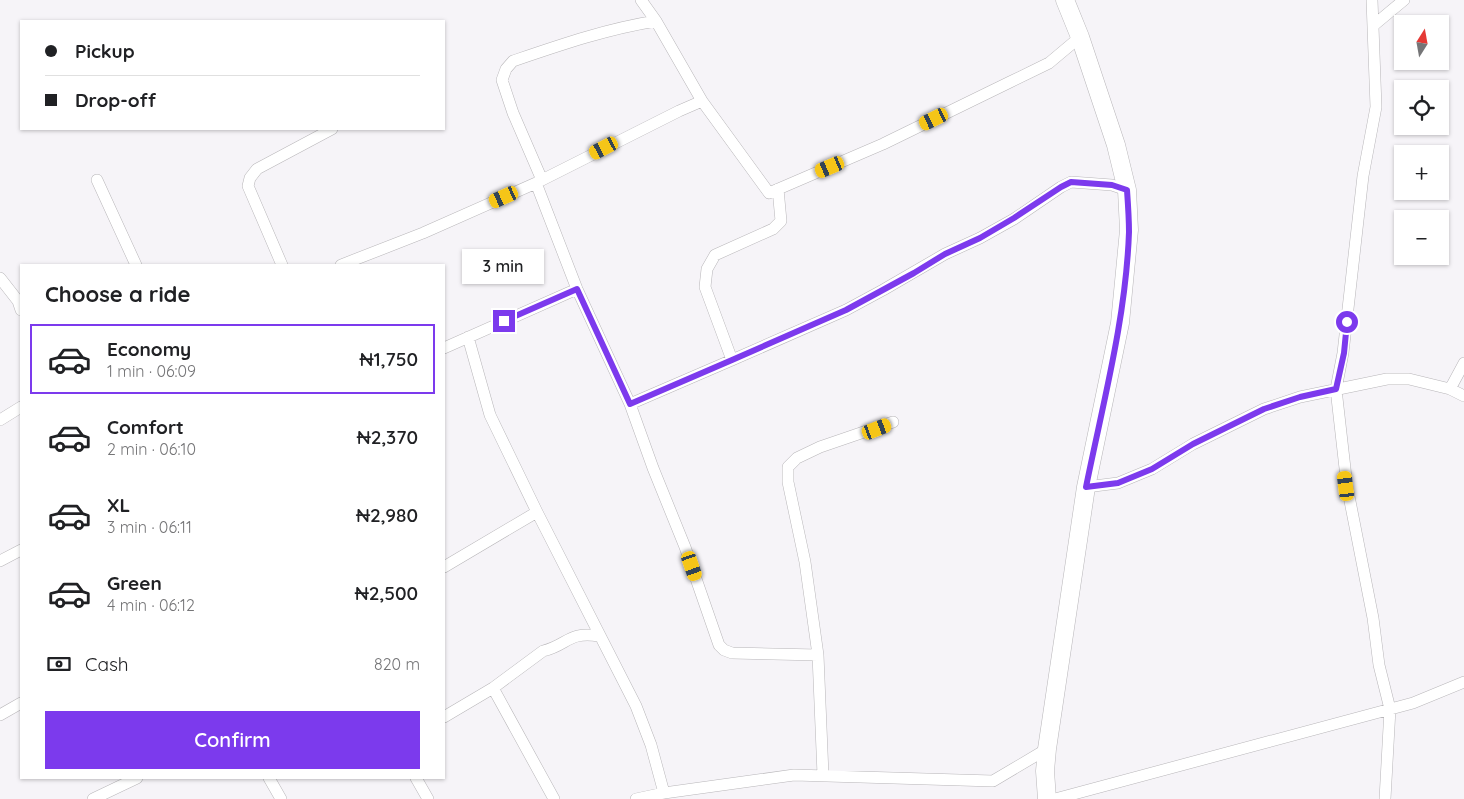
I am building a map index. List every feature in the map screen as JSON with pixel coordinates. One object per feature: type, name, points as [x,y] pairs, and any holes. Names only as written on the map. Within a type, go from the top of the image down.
[{"type":"main road","points":[[1047,799],[1045,771],[1047,750],[1086,487],[1120,323],[1129,230],[1127,190],[1116,145],[1080,37],[1065,0]]},
{"type":"main road","points":[[1035,799],[1045,771]]},
{"type":"street","points":[[641,0],[656,21],[702,101],[769,193],[884,144],[1049,63],[1080,37]]},
{"type":"street","points":[[1372,0],[1376,107],[1362,176],[1344,353],[1336,389],[1346,486],[1373,618],[1379,665],[1390,710],[1385,799]]},
{"type":"street","points":[[1374,25],[1404,0]]},
{"type":"street","points":[[656,21],[626,26],[579,39],[513,62],[506,69],[502,80],[577,289],[630,404],[653,468],[685,547],[719,645],[724,650],[732,653],[818,654]]},
{"type":"street","points":[[343,264],[423,233],[539,181],[702,101]]},
{"type":"street","points":[[282,264],[248,186],[250,178],[258,169],[330,130]]},
{"type":"street","points":[[97,180],[136,264]]},
{"type":"street","points":[[630,404],[846,310],[945,254],[980,238],[1071,182],[1112,185],[1127,190]]},
{"type":"street","points":[[732,360],[705,287],[707,268],[715,255],[773,229],[781,221],[778,189]]},
{"type":"street","points":[[0,278],[18,301],[20,307]]},
{"type":"street","points":[[445,348],[577,289]]},
{"type":"street","points":[[468,337],[490,415],[599,636],[636,706],[651,745],[664,793]]},
{"type":"street","points":[[1450,389],[1464,363]]},
{"type":"street","points":[[1086,487],[1118,483],[1152,469],[1193,444],[1264,409],[1300,397],[1387,379],[1409,379],[1450,389],[1464,396]]},
{"type":"street","points":[[0,420],[20,408]]},
{"type":"street","points":[[823,776],[818,654],[805,562],[789,489],[788,467],[797,458],[820,448],[894,422]]},
{"type":"street","points":[[445,567],[537,512]]},
{"type":"street","points":[[0,561],[20,551]]},
{"type":"street","points":[[445,716],[493,688],[536,655],[581,634],[599,636]]},
{"type":"street","points":[[1055,799],[1322,726],[1390,710],[1413,703],[1464,682]]},
{"type":"street","points":[[493,688],[554,799]]},
{"type":"street","points":[[0,715],[20,704]]},
{"type":"street","points":[[636,799],[664,793],[707,793],[794,775],[993,781],[1047,750]]},
{"type":"street","points":[[93,799],[135,779]]},
{"type":"street","points":[[270,779],[281,799]]},
{"type":"street","points":[[417,779],[428,799]]},
{"type":"route","points":[[504,321],[577,289],[630,404],[846,310],[945,254],[980,238],[1071,182],[1112,185],[1127,190],[1129,230],[1126,271],[1120,323],[1086,487],[1118,483],[1152,469],[1193,444],[1264,409],[1300,397],[1336,389],[1344,353],[1347,322]]}]
